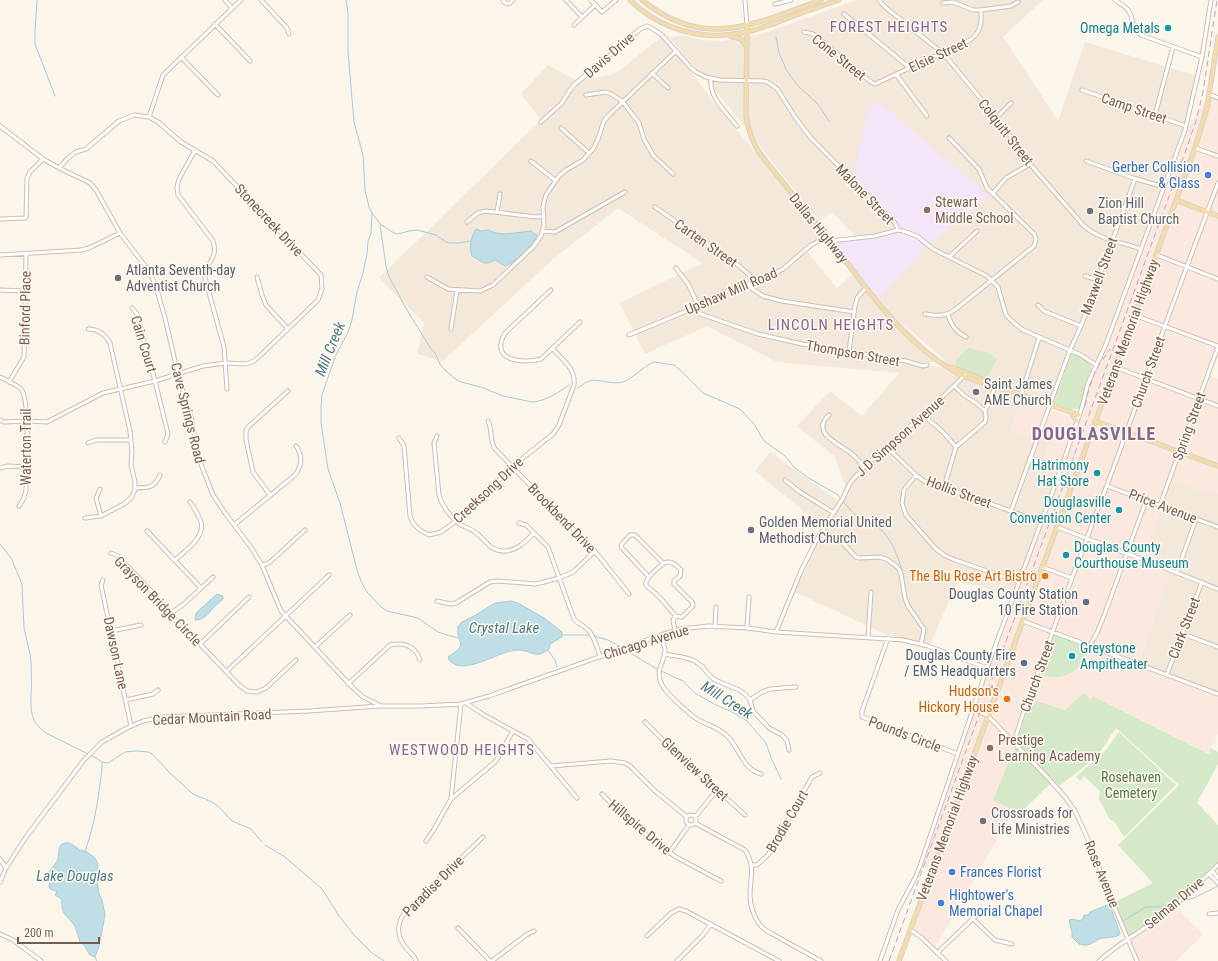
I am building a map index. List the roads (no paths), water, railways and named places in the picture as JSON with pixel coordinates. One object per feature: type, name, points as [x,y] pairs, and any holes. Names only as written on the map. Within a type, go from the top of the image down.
[{"type":"main road","points":[[630,0],[653,18],[679,30],[696,34],[727,35],[747,32],[839,0]]},
{"type":"main road","points":[[642,0],[663,15],[677,22],[712,29],[748,26],[821,0]]},
{"type":"main road","points":[[746,80],[748,26]]},
{"type":"main road","points":[[727,35],[741,40],[746,45],[747,51]]},
{"type":"main road","name":"Veterans Memorial Highway","points":[[899,961],[1195,148],[1207,108],[1218,37]]},
{"type":"main road","name":"Dallas Highway","points":[[746,80],[747,120],[750,133],[761,155],[866,288],[917,345],[944,365],[965,375],[995,387],[1021,394],[1079,415]]},
{"type":"main road","points":[[1176,200],[1218,216]]},
{"type":"main road","name":"Dallas Highway","points":[[965,375],[1014,392]]},
{"type":"main road","points":[[1072,413],[1077,421]]},
{"type":"main road","points":[[1095,421],[1218,466]]},
{"type":"street","points":[[225,0],[232,8]]},
{"type":"street","points":[[59,168],[68,158],[76,152],[86,149],[119,121],[134,115],[149,117],[163,75],[241,0]]},
{"type":"street","points":[[261,0],[287,28],[289,34]]},
{"type":"street","points":[[503,0],[508,4],[513,0]]},
{"type":"street","points":[[566,0],[582,17]]},
{"type":"street","points":[[591,0],[602,12],[616,0]]},
{"type":"street","points":[[745,0],[748,26]]},
{"type":"street","points":[[775,4],[791,0]]},
{"type":"street","name":"Colquitt Street","points":[[879,0],[885,7],[942,53],[996,118],[1030,164],[1084,226],[1091,232],[1103,238],[1141,249]]},
{"type":"street","points":[[1115,0],[1128,9],[1133,25],[1138,33],[1144,37],[1202,57]]},
{"type":"street","points":[[880,961],[898,910],[920,866],[987,668],[1061,469],[1088,383],[1106,344],[1186,126],[1202,57],[1210,0]]},
{"type":"street","points":[[943,3],[954,2],[973,10],[981,10],[1011,6],[1018,2]]},
{"type":"street","points":[[574,24],[595,4]]},
{"type":"street","name":"Elsie Street","points":[[875,84],[975,37],[982,25],[981,10]]},
{"type":"street","points":[[844,14],[910,68]]},
{"type":"street","points":[[215,24],[250,61]]},
{"type":"street","name":"Davis Drive","points":[[541,122],[561,104],[575,84],[643,27],[650,26],[662,35],[695,72],[711,79],[746,80]]},
{"type":"street","name":"Cone Street","points":[[804,32],[813,34],[870,82],[875,84]]},
{"type":"street","points":[[1156,115],[1173,47]]},
{"type":"street","points":[[427,277],[448,289],[480,291],[493,285],[533,247],[541,236],[544,225],[543,206],[546,195],[556,181],[566,170],[583,160],[589,154],[598,139],[604,122],[622,101],[676,50]]},
{"type":"street","points":[[181,57],[218,95]]},
{"type":"street","points":[[652,73],[668,88]]},
{"type":"street","points":[[896,74],[927,116]]},
{"type":"street","points":[[711,79],[713,95],[737,126]]},
{"type":"street","name":"Malone Street","points":[[746,80],[765,81],[775,86],[810,137],[895,223],[898,230],[917,236],[933,249],[987,276],[998,287],[1006,315],[1023,330],[1081,355],[1096,365]]},
{"type":"street","name":"Camp Street","points":[[1082,90],[1186,126]]},
{"type":"street","points":[[586,95],[605,92],[622,101],[630,113],[635,117],[644,139],[653,155],[673,174]]},
{"type":"street","points":[[1209,94],[1218,98]]},
{"type":"street","points":[[996,118],[1011,103]]},
{"type":"street","name":"Stonecreek Drive","points":[[0,420],[4,422],[47,422],[103,393],[156,381],[203,366],[226,363],[246,364],[254,360],[318,300],[322,289],[321,275],[213,161],[181,142],[158,122],[149,117]]},
{"type":"street","name":"Cave Springs Road","points":[[0,126],[43,159],[90,183],[96,190],[120,233],[145,266],[155,283],[178,374],[191,417],[199,459],[213,494],[262,565],[277,604],[285,617],[315,647],[348,684],[363,697],[380,706]]},
{"type":"street","points":[[561,128],[589,154]]},
{"type":"street","points":[[924,314],[937,316],[948,314],[956,309],[1036,244],[1034,234],[987,188],[979,169],[950,138]]},
{"type":"street","points":[[1195,148],[1218,156]]},
{"type":"street","points":[[195,150],[179,179],[177,186],[178,195],[213,241],[216,249],[206,271],[205,278],[224,347],[226,363],[225,371],[228,389]]},
{"type":"street","points":[[1,219],[26,218],[27,178],[30,172],[43,159]]},
{"type":"street","points":[[531,161],[556,181]]},
{"type":"street","points":[[1086,161],[1135,179],[1164,187]]},
{"type":"street","points":[[992,192],[1006,178],[1030,164]]},
{"type":"street","name":"Maxwell Street","points":[[1011,511],[1135,179]]},
{"type":"street","name":"Church Street","points":[[1014,742],[1072,578],[1127,433],[1186,266],[1218,183]]},
{"type":"street","points":[[542,231],[555,232],[625,192]]},
{"type":"street","points":[[497,212],[500,194]]},
{"type":"street","name":"Carten Street","points":[[655,207],[738,265],[756,281]]},
{"type":"street","points":[[467,222],[478,213],[486,211],[536,217],[544,216]]},
{"type":"street","name":"Upshaw Mill Road","points":[[629,335],[698,306],[724,292],[772,275],[783,269],[814,242],[821,240],[830,241],[875,236],[898,230]]},
{"type":"street","points":[[949,257],[977,232]]},
{"type":"street","points":[[0,255],[80,250],[89,248],[120,233]]},
{"type":"street","name":"Binford Place","points":[[9,382],[24,357],[26,254]]},
{"type":"street","points":[[1156,255],[1218,279]]},
{"type":"street","points":[[676,268],[688,284],[698,306]]},
{"type":"street","points":[[1086,276],[1098,280]]},
{"type":"street","points":[[257,277],[266,305],[288,329]]},
{"type":"street","points":[[747,285],[762,296],[782,301],[854,312]]},
{"type":"street","points":[[849,352],[854,312],[858,298],[866,288]]},
{"type":"street","points":[[0,290],[25,291]]},
{"type":"street","points":[[451,329],[457,290]]},
{"type":"street","points":[[551,290],[505,333],[500,347],[502,353],[509,359],[516,361],[535,361],[541,359],[580,322]]},
{"type":"street","points":[[1038,305],[1044,311],[1081,326]]},
{"type":"street","name":"Cain Court","points":[[132,308],[137,314],[156,381],[168,434],[165,442]]},
{"type":"street","name":"Thompson Street","points":[[688,310],[758,334],[802,344],[923,366],[927,365]]},
{"type":"street","points":[[948,314],[952,325],[966,337]]},
{"type":"street","points":[[1134,315],[1218,347]]},
{"type":"street","points":[[85,518],[101,516],[124,504],[130,498],[135,488],[131,465],[132,452],[130,431],[110,343],[102,333],[88,328]]},
{"type":"street","points":[[1021,394],[1040,338]]},
{"type":"street","name":"Spring Street","points":[[1160,505],[1218,347]]},
{"type":"street","name":"Creeksong Drive","points":[[399,438],[404,446],[410,516],[413,524],[419,530],[429,535],[441,532],[513,467],[553,434],[560,425],[575,379],[571,368],[553,349]]},
{"type":"street","points":[[1115,367],[1218,406]]},
{"type":"street","name":"J D Simpson Avenue","points":[[776,632],[801,571],[817,539],[834,513],[850,484],[864,467],[923,415],[965,375]]},
{"type":"street","name":"Waterton Trail","points":[[0,377],[21,389],[25,396],[27,421],[26,491],[19,506]]},
{"type":"street","points":[[954,386],[985,411]]},
{"type":"street","points":[[944,487],[956,447],[985,422],[985,411],[995,387]]},
{"type":"street","points":[[270,495],[253,472],[246,440],[246,431],[248,427],[288,391]]},
{"type":"street","points":[[829,415],[823,423],[825,434],[832,442],[852,454],[864,467]]},
{"type":"street","points":[[923,415],[942,431],[956,447]]},
{"type":"street","name":"Brookbend Drive","points":[[488,421],[491,427],[492,443],[495,449],[595,551],[629,594]]},
{"type":"street","points":[[437,436],[434,443],[439,495],[445,508],[456,520],[475,532],[490,547],[496,550],[506,551],[515,549],[534,533]]},
{"type":"street","points":[[88,443],[96,440],[131,440]]},
{"type":"street","points":[[234,525],[295,475],[299,470],[301,458],[299,450],[296,446]]},
{"type":"street","name":"Hollis Street","points":[[887,447],[916,475],[928,484],[944,487],[1041,522]]},
{"type":"street","points":[[1030,458],[1061,469]]},
{"type":"street","points":[[0,468],[8,466],[26,467]]},
{"type":"street","points":[[135,488],[148,488],[157,482],[160,475]]},
{"type":"street","points":[[916,475],[904,490],[902,503],[906,515],[936,549],[955,560],[1020,582]]},
{"type":"street","points":[[785,480],[800,492],[834,513]]},
{"type":"street","points":[[1056,482],[1072,487]]},
{"type":"street","name":"Price Avenue","points":[[1107,486],[1218,527]]},
{"type":"street","points":[[100,489],[96,498],[101,516]]},
{"type":"street","points":[[1090,645],[1097,633],[1105,613],[1146,501]]},
{"type":"street","points":[[175,560],[196,540],[201,532],[202,524],[190,502]]},
{"type":"street","points":[[1177,572],[1196,519]]},
{"type":"street","points":[[519,523],[526,525],[548,547],[574,619],[578,624],[588,630],[593,637],[600,656]]},
{"type":"street","points":[[1057,527],[1218,589]]},
{"type":"street","points":[[262,565],[269,563],[305,530]]},
{"type":"street","points":[[823,530],[833,538],[842,542],[856,557],[880,557],[892,562],[900,569],[906,602],[924,629],[921,644]]},
{"type":"street","points":[[147,531],[201,588]]},
{"type":"street","points":[[649,577],[621,547],[630,535],[635,535],[663,563]]},
{"type":"street","points":[[436,601],[450,604],[456,603],[490,582],[498,581],[536,584],[559,578],[573,572],[595,551]]},
{"type":"street","name":"Grayson Bridge Circle","points":[[111,553],[118,556],[153,593],[184,631],[200,644],[239,685],[247,691],[257,692],[266,688],[296,660]]},
{"type":"street","points":[[663,563],[674,563],[681,570],[680,576],[674,581],[674,584],[692,602],[693,606],[682,617],[676,616],[656,593],[646,585],[649,577],[663,563]]},
{"type":"street","points":[[1042,567],[1072,578]]},
{"type":"street","points":[[227,672],[329,575]]},
{"type":"street","points":[[170,614],[185,603],[213,577]]},
{"type":"street","name":"Dawson Lane","points":[[103,580],[101,585],[131,726]]},
{"type":"street","name":"Clark Street","points":[[1167,674],[1202,582]]},
{"type":"street","points":[[868,638],[871,592]]},
{"type":"street","points":[[200,644],[249,597]]},
{"type":"street","points":[[747,628],[749,597]]},
{"type":"street","points":[[715,627],[716,607]]},
{"type":"street","points":[[315,647],[350,615]]},
{"type":"street","points":[[675,631],[673,620],[676,616]]},
{"type":"street","points":[[1023,621],[1218,694]]},
{"type":"street","points":[[111,631],[141,625]]},
{"type":"street","name":"Chicago Avenue","points":[[380,706],[421,706],[466,703],[660,635],[696,627],[747,628],[776,632],[903,640],[921,644],[987,668]]},
{"type":"street","points":[[1183,634],[1218,647]]},
{"type":"street","points":[[660,635],[665,651],[659,670],[659,678],[662,686],[688,713],[721,730],[730,738],[743,761],[754,772],[761,774]]},
{"type":"street","name":"Pounds Circle","points":[[888,638],[862,711],[862,717],[958,754]]},
{"type":"street","points":[[348,684],[390,645],[399,643],[408,646],[418,655],[420,660]]},
{"type":"street","points":[[664,654],[693,660],[703,667],[709,675],[716,680],[739,690],[746,695],[750,700],[753,712],[769,728],[782,735],[787,741],[790,750]]},
{"type":"street","points":[[750,700],[762,692],[770,689],[796,687]]},
{"type":"street","points":[[126,700],[153,694],[158,690]]},
{"type":"street","points":[[466,703],[528,739],[552,766],[577,798]]},
{"type":"street","points":[[451,799],[461,704]]},
{"type":"street","name":"Cedar Mountain Road","points":[[0,882],[6,868],[26,837],[84,760],[102,742],[131,726],[143,721],[162,717],[279,713],[380,706]]},
{"type":"street","name":"Rose Avenue","points":[[973,709],[988,716],[1065,796],[1075,811],[1092,848],[1137,961]]},
{"type":"street","name":"Glenview Street","points":[[645,722],[745,815]]},
{"type":"street","points":[[426,841],[451,799],[496,761],[514,731]]},
{"type":"street","points":[[552,766],[611,761],[625,763],[630,766],[654,790],[687,817],[687,822],[689,825]]},
{"type":"street","name":"Brodie Court","points":[[752,865],[757,865],[768,854],[812,777],[820,773]]},
{"type":"street","points":[[695,823],[695,817],[717,790]]},
{"type":"street","name":"Hillspire Drive","points":[[602,794],[630,822],[670,853],[721,881]]},
{"type":"street","points":[[687,817],[691,815],[695,817]]},
{"type":"street","points":[[670,853],[689,825],[695,823],[744,850],[752,865],[750,900],[753,913],[758,922],[765,929],[821,961]]},
{"type":"street","name":"Paradise Drive","points":[[416,961],[416,958],[405,947],[400,938],[400,918],[483,836]]},
{"type":"street","points":[[0,859],[6,868]]},
{"type":"street","name":"Selman Drive","points":[[1099,961],[1163,915],[1218,865]]},
{"type":"street","points":[[1210,872],[1218,878]]},
{"type":"street","points":[[1210,872],[1218,882]]},
{"type":"street","points":[[647,936],[671,913],[679,909],[711,924],[771,959],[779,961]]},
{"type":"street","points":[[937,952],[981,911]]},
{"type":"street","points":[[1209,914],[1218,913]]},
{"type":"street","points":[[973,919],[995,940],[1012,944]]},
{"type":"street","points":[[677,961],[702,936],[711,924]]},
{"type":"street","points":[[458,928],[491,961],[534,931]]},
{"type":"street","points":[[911,930],[923,939],[946,961]]},
{"type":"street","points":[[0,934],[13,940],[41,961]]},
{"type":"water","points":[[476,229],[506,234],[531,231],[537,235],[524,253],[505,266],[495,260],[484,263],[472,256],[471,242]]},
{"type":"water","points":[[217,594],[223,596],[223,599],[206,616],[195,620],[196,613]]},
{"type":"water","name":"Crystal Lake","points":[[511,601],[518,603],[544,618],[562,632],[562,637],[550,644],[549,649],[540,654],[533,654],[522,650],[510,651],[479,663],[463,666],[456,665],[449,660],[448,657],[461,645],[458,634],[458,626],[462,622],[495,603]]},
{"type":"water","name":"Lake Douglas","points":[[65,843],[70,843],[80,850],[87,852],[95,858],[98,864],[97,881],[105,915],[99,946],[95,957],[90,955],[84,945],[80,942],[75,926],[64,913],[62,899],[55,895],[57,892],[50,889],[50,882],[46,881],[47,875],[57,862],[60,846]]},
{"type":"water","points":[[1107,905],[1110,906],[1120,933],[1119,935],[1103,938],[1086,945],[1079,944],[1072,937],[1069,920],[1073,919],[1079,921],[1083,919],[1084,915],[1088,915],[1090,912]]},
{"type":"waterway","points":[[37,0],[35,44],[55,96]]},
{"type":"waterway","name":"Mill Creek","points":[[346,0],[348,12],[348,52],[354,122],[363,155],[365,190],[372,213],[380,224],[394,233],[398,234],[417,230],[436,235],[450,243],[471,241]]},
{"type":"waterway","points":[[776,37],[779,53],[787,71],[799,87],[817,103],[829,121]]},
{"type":"waterway","name":"Mill Creek","points":[[372,213],[371,234],[368,241],[367,254],[357,292],[352,320],[348,332],[335,357],[322,395],[321,423],[328,469],[340,503],[357,570],[367,592],[381,607],[387,611],[418,618],[438,632],[459,638]]},
{"type":"waterway","points":[[380,225],[389,277],[404,305],[429,346],[435,353],[440,364],[454,378],[461,382],[481,387],[503,396],[532,402],[556,394],[569,385]]},
{"type":"waterway","points":[[578,388],[586,382],[592,380],[614,383],[623,382],[654,362],[674,365],[703,393],[740,409],[754,424],[764,441],[785,456],[794,467],[807,477],[838,495],[840,498]]},
{"type":"waterway","points":[[843,501],[856,515],[871,521],[886,535],[894,548],[904,578]]},
{"type":"waterway","points":[[0,544],[11,558],[22,584],[24,628],[31,662],[32,716],[41,729],[102,762],[108,763],[125,752],[149,752],[193,794],[218,806],[232,821],[251,829],[262,842]]},
{"type":"waterway","name":"Mill Creek","points":[[561,635],[590,635]]},
{"type":"waterway","name":"Mill Creek","points":[[594,636],[608,640],[621,647]]},
{"type":"waterway","points":[[548,650],[555,660],[557,667]]},
{"type":"waterway","name":"Mill Creek","points":[[625,650],[657,669]]},
{"type":"waterway","name":"Mill Creek","points":[[661,671],[683,681],[695,693],[747,721],[766,743],[781,779]]},
{"type":"waterway","points":[[85,851],[96,810],[102,763]]},
{"type":"waterway","points":[[265,845],[285,857],[322,889],[339,916],[354,935],[372,953],[384,961]]},
{"type":"waterway","points":[[1180,902],[1194,898],[1218,886]]},
{"type":"waterway","points":[[1123,921],[1146,907],[1163,907],[1172,904]]},
{"type":"waterway","points":[[95,957],[97,961]]},
{"type":"railway","points":[[889,961],[1196,121],[1203,92],[1217,0]]},
{"type":"railway","points":[[1085,406],[1095,371],[1110,349]]},
{"type":"place","name":"Omega Metals","points":[[1168,28]]},
{"type":"place","name":"Gerber Collision & Glass","points":[[1208,175]]},
{"type":"place","name":"Stewart Middle School","points":[[927,210]]},
{"type":"place","name":"Zion Hill Baptist Church","points":[[1090,211]]},
{"type":"place","name":"Atlanta Seventh-day Adventist Church","points":[[118,278]]},
{"type":"place","name":"Saint James AME Church","points":[[976,392]]},
{"type":"place","name":"Hatrimony Hat Store","points":[[1097,473]]},
{"type":"place","name":"Douglasville Convention Center","points":[[1119,510]]},
{"type":"place","name":"Golden Memorial United Methodist Church","points":[[751,530]]},
{"type":"place","name":"Douglas County Courthouse Museum","points":[[1066,555]]},
{"type":"place","name":"The Blu Rose Art Bistro","points":[[1045,576]]},
{"type":"place","name":"Douglas County Station 10 Fire Station","points":[[1086,602]]},
{"type":"place","name":"Greystone Ampitheater","points":[[1072,656]]},
{"type":"place","name":"Douglas County Fire / EMS Headquarters","points":[[1024,663]]},
{"type":"place","name":"Hudson's Hickory House","points":[[1007,699]]},
{"type":"place","name":"Prestige Learning Academy","points":[[990,748]]},
{"type":"place","name":"Crossroads for Life Ministries","points":[[983,821]]},
{"type":"place","name":"Frances Florist","points":[[952,872]]},
{"type":"place","name":"Hightower's Memorial Chapel","points":[[941,903]]},
{"type":"district","name":"FOREST HEIGHTS","points":[[889,27]]},
{"type":"district","name":"LINCOLN HEIGHTS","points":[[831,325]]},
{"type":"district","name":"DOUGLASVILLE","points":[[1094,433]]},
{"type":"district","name":"WESTWOOD HEIGHTS","points":[[462,750]]},
{"type":"park label","name":"Rosehaven Cemetery","points":[[1131,786]]}]
